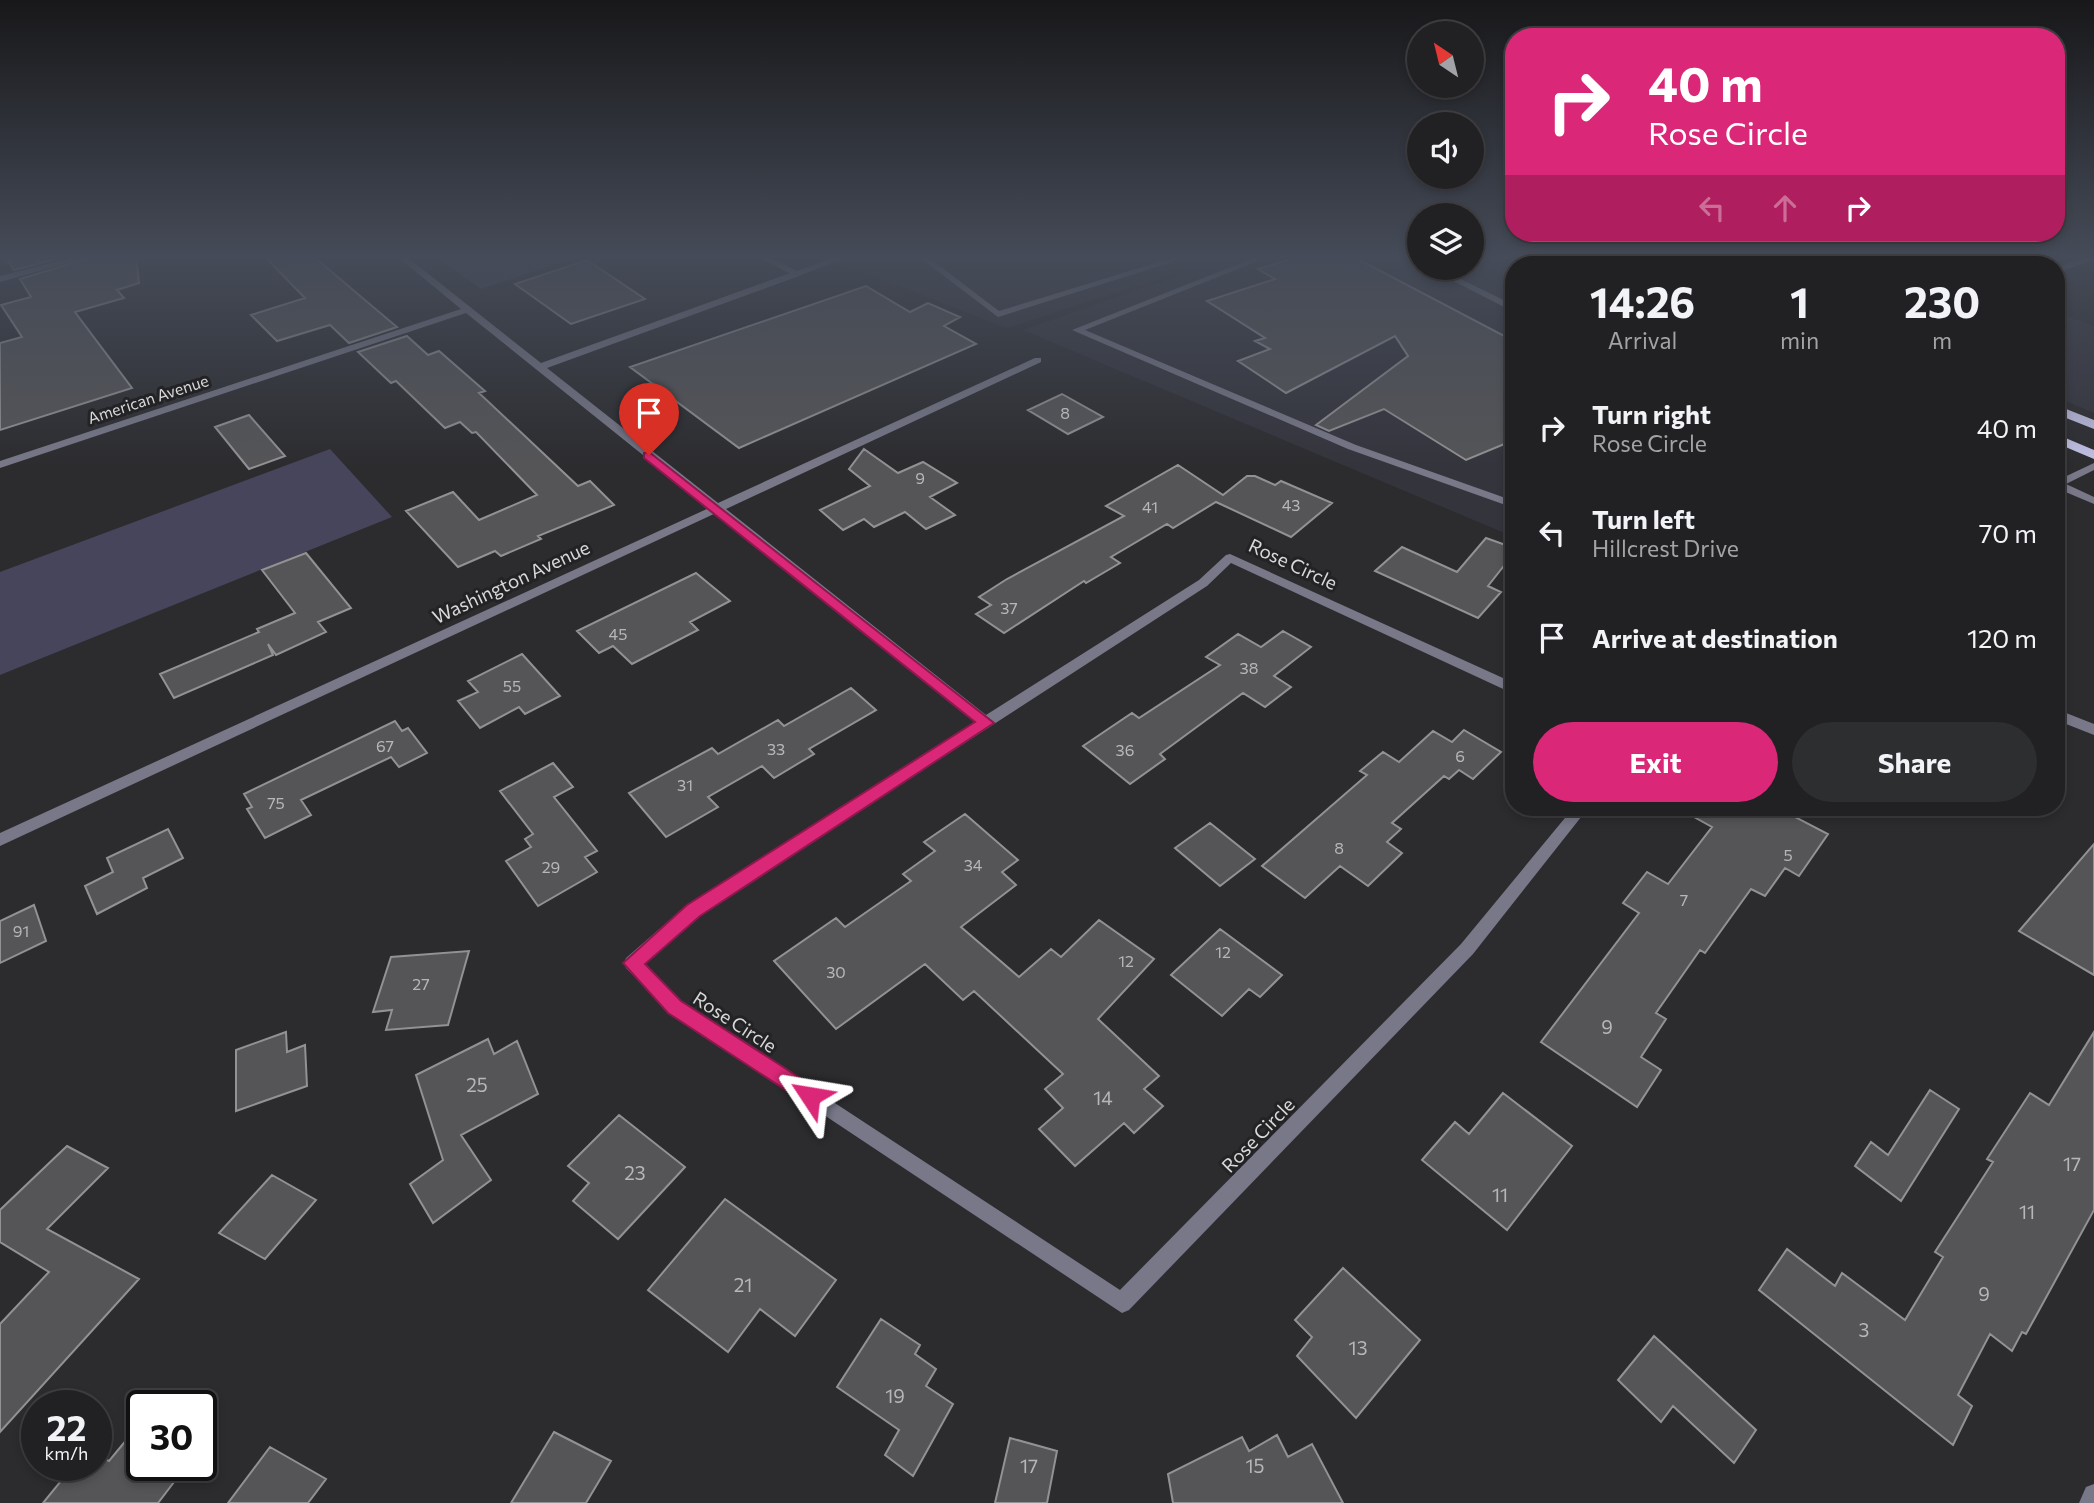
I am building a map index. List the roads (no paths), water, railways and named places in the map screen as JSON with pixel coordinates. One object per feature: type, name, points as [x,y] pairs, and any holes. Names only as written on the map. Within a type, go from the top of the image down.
[{"type":"main road","points":[[2065,412],[2094,425]]},
{"type":"main road","points":[[2065,442],[2094,455]]},
{"type":"street","name":"American Avenue","points":[[0,465],[414,327]]},
{"type":"street","points":[[488,327],[986,723]]},
{"type":"street","points":[[540,367],[650,327]]},
{"type":"street","points":[[1084,327],[1077,330],[1352,447],[1505,502]]},
{"type":"street","name":"Washington Avenue","points":[[0,840],[1038,360]]},
{"type":"street","points":[[2065,480],[2094,467]]},
{"type":"street","points":[[2065,488],[2094,501]]},
{"type":"street","name":"Rose Circle","points":[[1505,681],[1230,558],[1203,583],[693,910],[632,963],[674,1007],[1122,1303],[1467,949],[1575,816]]},
{"type":"street","points":[[2065,718],[2094,730]]},
{"type":"street","points":[[2090,1503],[2094,1495]]}]
